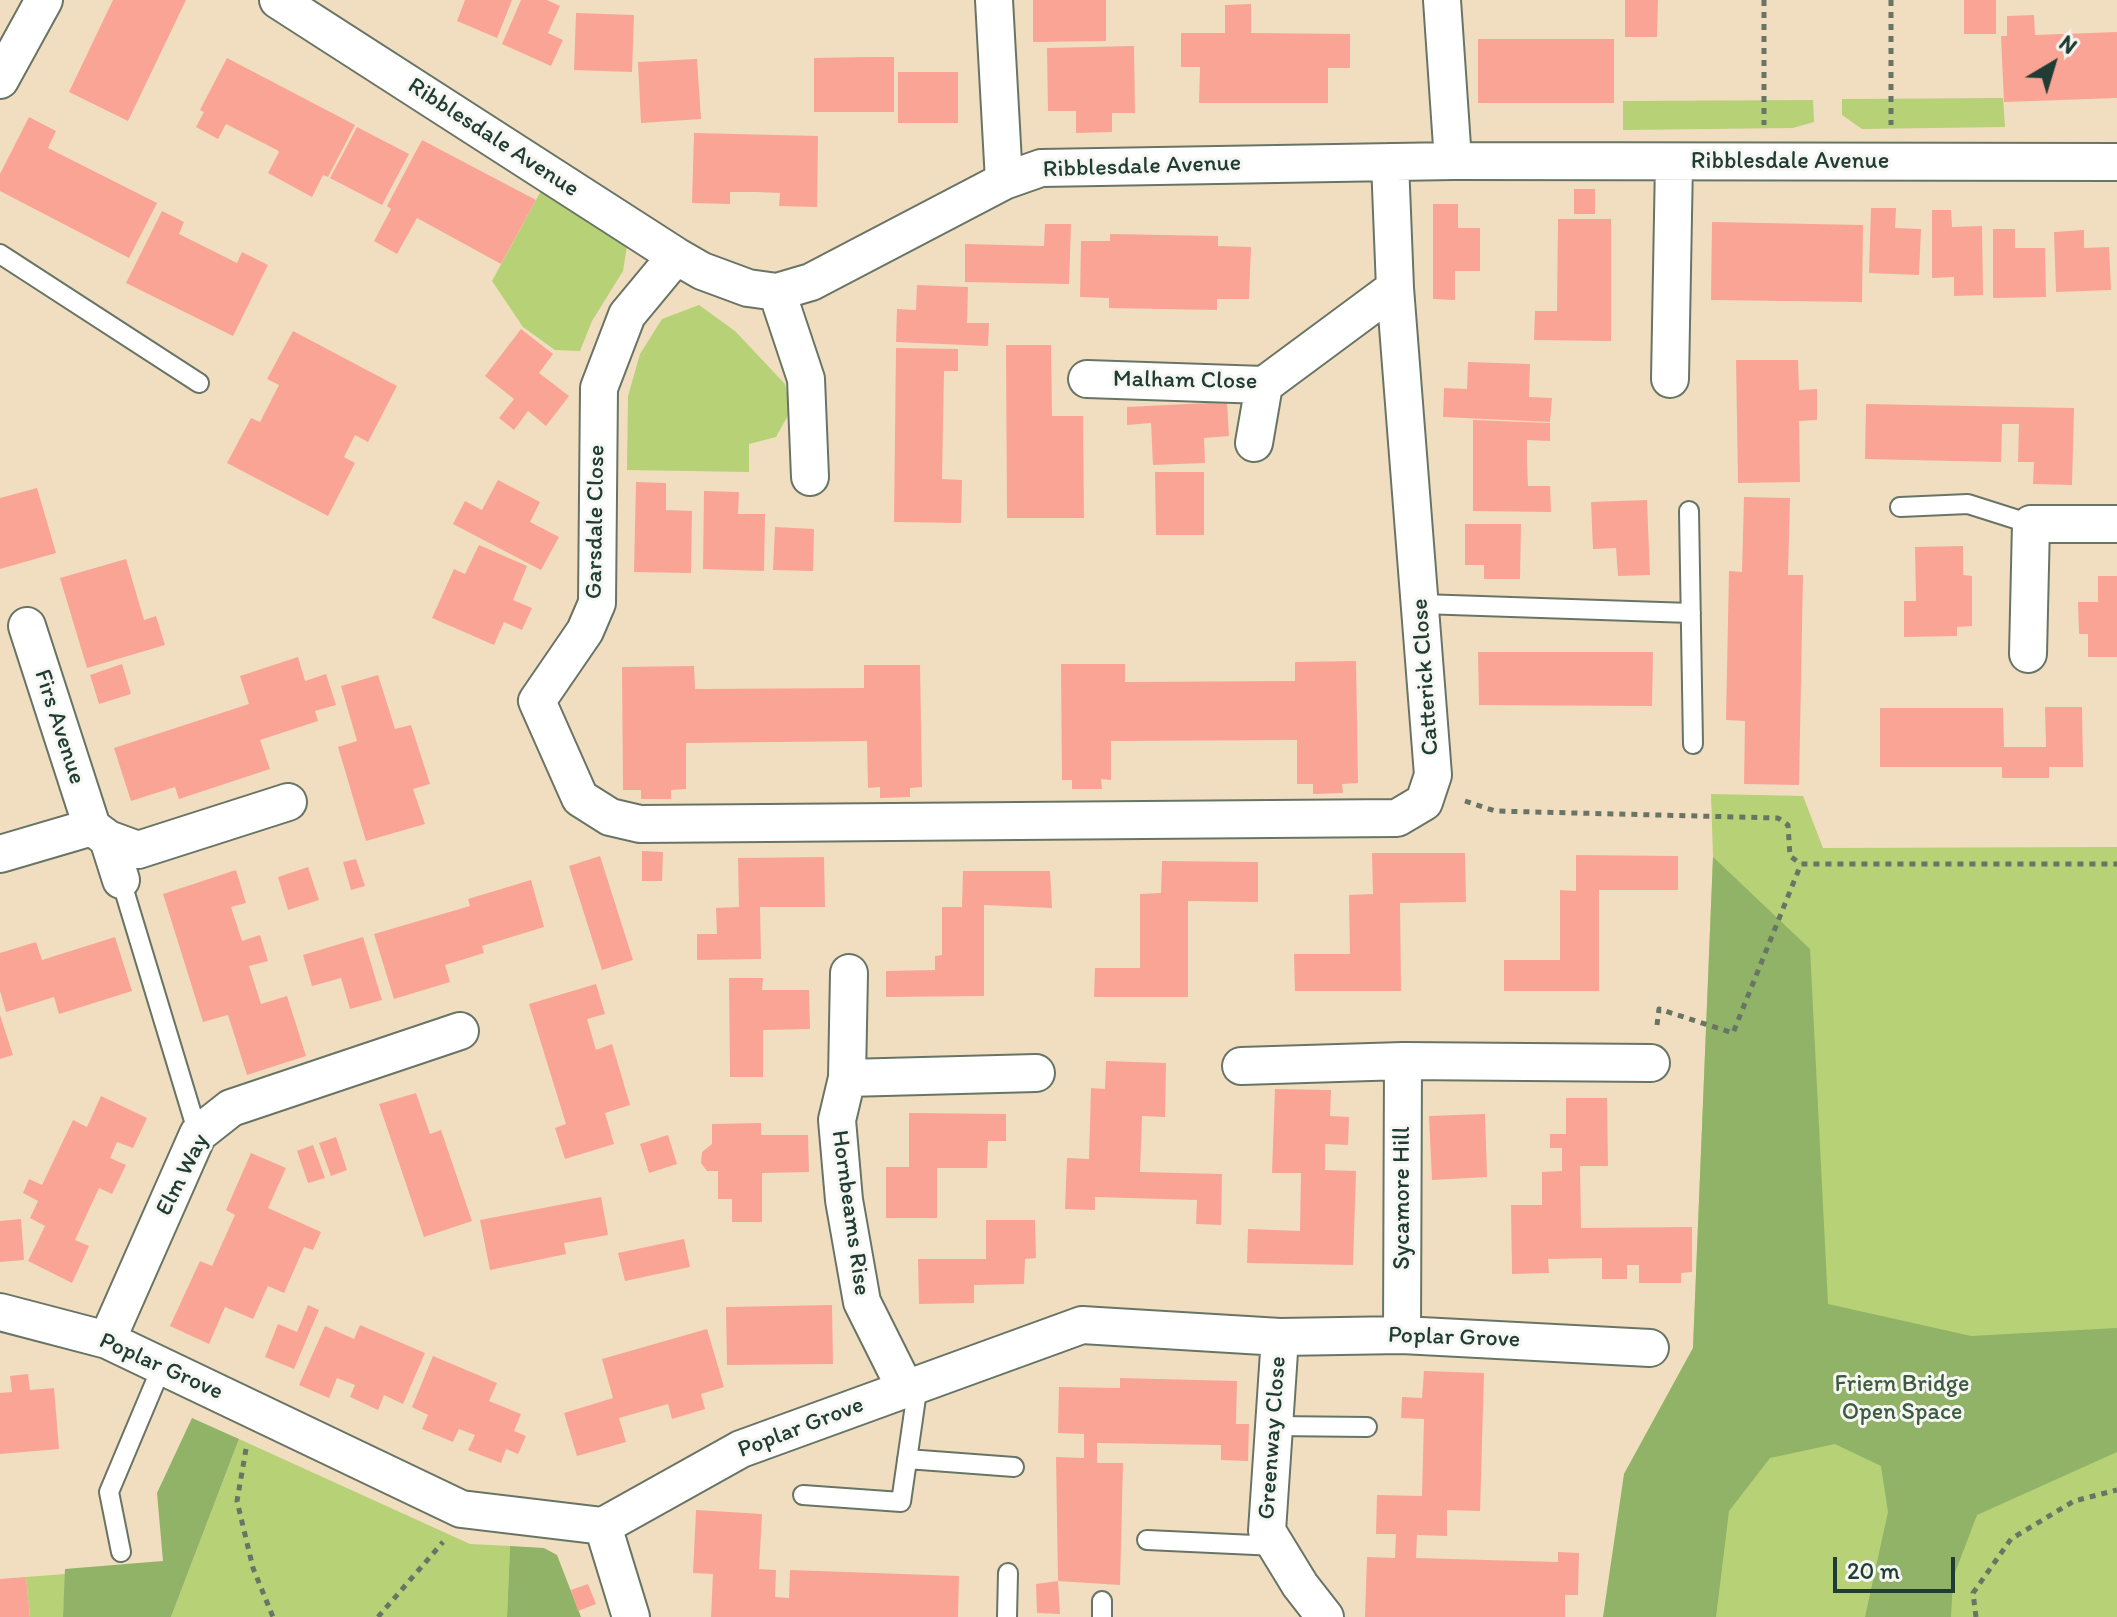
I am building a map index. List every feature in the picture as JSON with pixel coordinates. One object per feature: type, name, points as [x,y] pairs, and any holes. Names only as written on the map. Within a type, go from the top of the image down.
[{"type":"street","points":[[0,80],[44,0]]},
{"type":"street","points":[[994,0],[1004,181]]},
{"type":"street","points":[[1442,0],[1453,161]]},
{"type":"street","name":"Ribblesdale Avenue","points":[[285,2],[676,256],[702,271],[748,288],[777,292],[811,282],[1004,181],[1041,168],[1453,161],[2117,162]]},
{"type":"street","name":"Catterick Close","points":[[992,821],[1397,818],[1424,802],[1433,775],[1395,288],[1390,162]]},
{"type":"street","points":[[1670,379],[1674,162]]},
{"type":"street","name":"Garsdale Close","points":[[676,256],[627,315],[599,388],[597,603],[585,631],[537,701],[580,798],[610,817],[640,824],[992,821]]},
{"type":"street","name":"Malham Close","points":[[1087,379],[1264,385],[1395,288]]},
{"type":"street","points":[[777,292],[806,379],[810,477]]},
{"type":"street","points":[[1254,443],[1264,385]]},
{"type":"street","points":[[2028,654],[2031,524],[2117,524]]},
{"type":"street","name":"Firs Avenue","points":[[27,626],[100,833],[121,880]]},
{"type":"street","points":[[0,854],[100,833],[138,850],[288,802]]},
{"type":"street","name":"Hornbeams Rise","points":[[849,973],[847,1078],[837,1120],[844,1200],[862,1302],[912,1386]]},
{"type":"street","name":"Elm Way","points":[[107,1340],[198,1134],[231,1108],[460,1031]]},
{"type":"street","points":[[1241,1066],[1403,1061],[1651,1063]]},
{"type":"street","name":"Sycamore Hill","points":[[1402,1335],[1403,1061]]},
{"type":"street","points":[[847,1078],[1036,1073]]},
{"type":"street","name":"Poplar Grove","points":[[0,1312],[107,1340],[461,1509],[603,1526],[741,1449],[1082,1325],[1280,1337],[1402,1335],[1650,1348]]},
{"type":"street","name":"Greenway Close","points":[[1280,1337],[1267,1531],[1325,1617]]},
{"type":"street","points":[[603,1526],[631,1617]]},
{"type":"lane","points":[[0,254],[199,383]]},
{"type":"lane","points":[[1900,507],[1968,504],[2031,524]]},
{"type":"lane","points":[[1689,511],[1693,744]]},
{"type":"lane","points":[[1421,604],[1691,613]]},
{"type":"lane","points":[[121,880],[198,1134]]},
{"type":"lane","points":[[121,1552],[109,1492],[162,1366]]},
{"type":"lane","points":[[803,1495],[901,1502],[912,1386]]},
{"type":"lane","points":[[1274,1426],[1367,1427]]},
{"type":"lane","points":[[907,1459],[1014,1467]]},
{"type":"lane","points":[[1147,1540],[1276,1546]]},
{"type":"lane","points":[[1007,1617],[1008,1573]]},
{"type":"path","points":[[1764,0],[1765,162]]},
{"type":"path","points":[[1891,0],[1891,162]]},
{"type":"path","points":[[1462,797],[1467,804],[1495,811],[1778,818],[1788,825],[1790,856],[1801,864],[2117,864]]},
{"type":"path","points":[[1651,1063],[1659,1009],[1733,1033],[1801,864]]},
{"type":"path","points":[[245,1405],[247,1443],[237,1501],[253,1568],[273,1617]]},
{"type":"path","points":[[1976,1617],[1973,1593],[2011,1539],[2074,1501],[2117,1490]]},
{"type":"path","points":[[378,1617],[449,1534],[461,1509]]},
{"type":"green space","points":[[2003,98],[2005,127],[1862,129],[1842,115],[1842,99]]},
{"type":"green space","points":[[1813,100],[1814,122],[1793,128],[1623,130],[1623,101]]},
{"type":"green space","points":[[541,191],[627,246],[623,271],[592,321],[580,351],[555,350],[523,327],[492,281]]},
{"type":"green space","points":[[699,305],[735,331],[785,384],[791,410],[776,437],[749,444],[749,472],[627,470],[628,396],[640,354],[662,319]]},
{"type":"green space","name":"Friern Bridge Open Space","points":[[1711,794],[1803,796],[1823,848],[2117,847],[2117,1617],[1661,1617],[1624,1474],[1693,1348],[1713,857]]},
{"type":"green space","points":[[1713,857],[1810,949],[1828,1304],[1971,1336],[2117,1328],[2117,1452],[1977,1515],[1953,1578],[1951,1617],[1865,1617],[1888,1512],[1881,1466],[1835,1444],[1770,1458],[1729,1511],[1716,1617],[1603,1617],[1624,1474],[1693,1348]]},
{"type":"green space","points":[[192,1418],[239,1439],[171,1617],[63,1617],[65,1569],[163,1561],[157,1493]]},
{"type":"green space","points":[[239,1439],[470,1544],[510,1546],[507,1617],[171,1617]]},
{"type":"green space","points":[[510,1546],[544,1548],[557,1555],[581,1617],[507,1617]]},
{"type":"green space","points":[[66,1574],[63,1617],[30,1617],[26,1577]]},
{"type":"building","points":[[113,0],[186,0],[128,121],[69,92]]},
{"type":"building","points":[[465,0],[512,0],[497,38],[457,21]]},
{"type":"building","points":[[521,0],[547,0],[560,6],[548,33],[563,40],[551,66],[502,44]]},
{"type":"building","points":[[1033,0],[1106,0],[1106,41],[1033,42]]},
{"type":"building","points":[[1625,0],[1658,0],[1657,37],[1625,37]]},
{"type":"building","points":[[1964,0],[1996,0],[1996,34],[1964,34]]},
{"type":"building","points":[[1251,4],[1251,33],[1350,34],[1350,68],[1328,68],[1328,103],[1199,103],[1200,67],[1181,67],[1181,33],[1225,33],[1225,5]]},
{"type":"building","points":[[576,13],[634,15],[632,72],[574,70]]},
{"type":"building","points":[[2034,15],[2035,35],[2117,32],[2117,98],[2004,102],[2001,36],[2007,36],[2007,16]]},
{"type":"building","points":[[1478,39],[1614,39],[1614,103],[1478,103]]},
{"type":"building","points":[[1134,46],[1135,113],[1112,113],[1112,132],[1076,133],[1076,111],[1048,111],[1047,48]]},
{"type":"building","points":[[894,57],[894,112],[814,112],[814,58]]},
{"type":"building","points":[[227,58],[355,125],[328,177],[323,175],[312,197],[268,173],[279,152],[277,150],[226,124],[218,139],[196,127],[204,112],[200,110]]},
{"type":"building","points":[[697,59],[701,119],[641,123],[638,62]]},
{"type":"building","points":[[898,72],[958,72],[958,123],[898,123]]},
{"type":"building","points":[[29,117],[56,131],[48,148],[157,203],[129,258],[0,191],[0,174]]},
{"type":"building","points":[[357,127],[409,154],[382,205],[330,178]]},
{"type":"building","points":[[694,133],[818,136],[817,207],[779,206],[780,193],[756,192],[730,192],[730,204],[692,203]]},
{"type":"building","points":[[422,140],[536,200],[501,264],[417,218],[397,254],[374,241],[391,209],[387,206]]},
{"type":"building","points":[[1574,189],[1595,189],[1595,214],[1574,214]]},
{"type":"building","points":[[1433,204],[1458,204],[1458,228],[1480,228],[1480,271],[1455,271],[1455,300],[1433,299]]},
{"type":"building","points":[[1871,208],[1896,208],[1895,228],[1921,229],[1919,275],[1869,273]]},
{"type":"building","points":[[1932,210],[1951,210],[1952,227],[1982,226],[1983,295],[1954,296],[1954,277],[1932,278]]},
{"type":"building","points":[[162,211],[184,222],[179,234],[237,263],[242,252],[268,265],[233,336],[126,283]]},
{"type":"building","points":[[1558,219],[1611,219],[1611,341],[1534,340],[1535,311],[1557,311]]},
{"type":"building","points":[[1712,222],[1863,225],[1862,302],[1711,300]]},
{"type":"building","points":[[1045,224],[1071,224],[1069,284],[965,282],[965,244],[1044,246]]},
{"type":"building","points":[[1993,229],[2015,229],[2015,248],[2045,248],[2046,297],[1993,298]]},
{"type":"building","points":[[2084,230],[2084,248],[2109,247],[2111,290],[2056,292],[2054,232]]},
{"type":"building","points":[[1110,234],[1218,236],[1218,246],[1251,247],[1249,299],[1217,299],[1217,310],[1109,308],[1109,298],[1080,297],[1081,241],[1110,241]]},
{"type":"building","points":[[917,285],[968,287],[967,323],[989,323],[988,346],[896,342],[897,309],[916,310]]},
{"type":"building","points":[[521,329],[553,354],[539,373],[569,396],[546,426],[528,411],[514,430],[499,418],[514,399],[485,376]]},
{"type":"building","points":[[293,331],[397,386],[368,442],[355,435],[344,457],[355,463],[328,516],[227,463],[251,418],[260,422],[279,385],[267,379]]},
{"type":"building","points":[[1006,345],[1051,345],[1052,416],[1083,416],[1084,518],[1007,518]]},
{"type":"building","points":[[896,348],[958,349],[958,371],[944,371],[942,479],[962,480],[961,523],[894,522]]},
{"type":"building","points":[[1736,360],[1798,360],[1799,390],[1817,389],[1817,420],[1799,421],[1800,482],[1738,483]]},
{"type":"building","points":[[1468,362],[1530,364],[1529,397],[1552,398],[1550,422],[1443,417],[1444,388],[1467,389]]},
{"type":"building","points":[[1227,402],[1229,436],[1204,438],[1205,463],[1153,465],[1151,423],[1127,425],[1127,407]]},
{"type":"building","points":[[1866,404],[2074,408],[2072,485],[2033,484],[2034,462],[2018,462],[2019,424],[2002,424],[2001,462],[1865,459]]},
{"type":"building","points":[[1473,420],[1550,423],[1550,441],[1527,440],[1527,464],[1528,486],[1550,486],[1551,512],[1473,511]]},
{"type":"building","points":[[1155,472],[1204,472],[1204,535],[1156,535]]},
{"type":"building","points":[[498,480],[540,502],[530,522],[559,537],[541,570],[453,524],[465,501],[482,510]]},
{"type":"building","points":[[636,482],[666,483],[666,510],[692,511],[691,573],[634,572]]},
{"type":"building","points":[[37,488],[56,553],[0,569],[0,498]]},
{"type":"building","points":[[704,491],[739,492],[738,514],[765,514],[764,571],[703,569]]},
{"type":"building","points":[[1744,497],[1790,498],[1788,575],[1803,575],[1799,785],[1744,784],[1745,721],[1726,720],[1729,571],[1742,572]]},
{"type":"building","points":[[1647,500],[1650,575],[1618,576],[1616,548],[1593,549],[1591,502]]},
{"type":"building","points":[[1465,524],[1521,524],[1520,579],[1484,579],[1484,565],[1465,565]]},
{"type":"building","points":[[775,527],[814,529],[813,571],[773,570]]},
{"type":"building","points":[[479,545],[527,566],[513,600],[532,608],[522,630],[504,622],[494,645],[432,618],[454,569],[465,574]]},
{"type":"building","points":[[1963,546],[1963,575],[1972,576],[1972,626],[1957,627],[1957,636],[1904,637],[1904,601],[1916,601],[1915,547]]},
{"type":"building","points":[[126,559],[144,620],[156,616],[165,645],[87,668],[60,578]]},
{"type":"building","points":[[2098,576],[2117,576],[2117,657],[2088,657],[2088,634],[2079,634],[2078,602],[2098,602]]},
{"type":"building","points":[[1478,652],[1653,652],[1652,706],[1479,705]]},
{"type":"building","points":[[298,657],[305,681],[326,674],[336,705],[315,711],[318,721],[260,740],[270,769],[179,799],[175,787],[131,801],[114,748],[249,704],[240,676]]},
{"type":"building","points":[[1356,661],[1358,783],[1342,784],[1343,793],[1313,794],[1313,784],[1297,784],[1297,740],[1111,741],[1111,780],[1101,779],[1102,789],[1072,789],[1072,780],[1062,780],[1061,664],[1125,664],[1125,682],[1295,681],[1295,662]]},
{"type":"building","points":[[122,664],[131,694],[99,704],[90,675]]},
{"type":"building","points":[[864,665],[920,665],[922,787],[910,788],[910,797],[880,798],[880,787],[868,788],[867,741],[686,743],[686,789],[671,790],[671,799],[641,799],[641,790],[623,790],[622,667],[694,666],[695,689],[864,688]]},
{"type":"building","points":[[378,675],[395,729],[411,725],[430,784],[413,789],[425,824],[366,841],[338,747],[357,741],[341,686]]},
{"type":"building","points":[[2045,707],[2082,707],[2083,767],[2049,767],[2049,778],[2002,778],[2002,767],[1880,767],[1880,708],[2003,708],[2004,747],[2046,747]]},
{"type":"building","points":[[642,851],[663,852],[662,881],[642,881]]},
{"type":"building","points":[[1372,853],[1465,853],[1466,902],[1400,903],[1401,991],[1295,991],[1294,954],[1350,954],[1349,895],[1373,894]]},
{"type":"building","points":[[1576,855],[1678,856],[1678,890],[1599,890],[1599,991],[1504,991],[1504,960],[1560,960],[1560,890],[1576,891]]},
{"type":"building","points":[[600,856],[633,960],[602,970],[569,866]]},
{"type":"building","points":[[824,857],[825,907],[760,907],[761,959],[697,960],[697,934],[717,934],[716,908],[739,907],[738,858]]},
{"type":"building","points":[[356,859],[365,886],[351,890],[343,862]]},
{"type":"building","points":[[1162,861],[1258,862],[1258,902],[1188,901],[1188,997],[1094,997],[1095,968],[1140,968],[1140,894],[1161,893]]},
{"type":"building","points":[[308,867],[319,900],[288,910],[278,877]]},
{"type":"building","points":[[236,870],[246,903],[231,907],[242,941],[260,935],[268,961],[249,966],[261,1004],[287,996],[306,1056],[247,1075],[228,1015],[203,1022],[163,894]]},
{"type":"building","points":[[963,871],[1050,871],[1052,908],[984,905],[984,996],[886,997],[886,971],[935,970],[935,956],[942,955],[942,907],[962,907]]},
{"type":"building","points":[[531,880],[544,927],[482,946],[484,953],[445,965],[450,982],[394,999],[374,934],[470,906],[468,899]]},
{"type":"building","points":[[115,937],[132,991],[59,1014],[54,997],[6,1012],[0,991],[0,953],[36,942],[42,960]]},
{"type":"building","points":[[363,937],[382,1000],[350,1009],[341,978],[312,986],[303,955]]},
{"type":"building","points":[[729,978],[763,978],[762,990],[809,990],[810,1029],[763,1030],[763,1077],[730,1077]]},
{"type":"building","points":[[596,984],[605,1014],[587,1019],[596,1050],[612,1044],[630,1105],[605,1113],[614,1144],[565,1159],[555,1128],[566,1124],[529,1004]]},
{"type":"building","points":[[0,1015],[13,1055],[0,1059]]},
{"type":"building","points":[[1106,1061],[1166,1063],[1165,1117],[1142,1116],[1140,1172],[1222,1174],[1221,1225],[1196,1224],[1197,1200],[1095,1197],[1095,1210],[1065,1209],[1067,1158],[1089,1159],[1091,1088],[1105,1089]]},
{"type":"building","points":[[1275,1089],[1331,1090],[1330,1116],[1349,1117],[1348,1145],[1325,1144],[1325,1170],[1356,1171],[1353,1265],[1247,1263],[1248,1229],[1300,1231],[1301,1173],[1272,1173]]},
{"type":"building","points":[[416,1093],[430,1134],[441,1130],[472,1221],[424,1237],[379,1104]]},
{"type":"building","points":[[101,1096],[147,1118],[133,1148],[117,1142],[110,1158],[126,1165],[112,1194],[99,1188],[75,1240],[89,1246],[72,1283],[28,1261],[45,1226],[30,1218],[38,1201],[23,1193],[29,1179],[42,1185],[73,1120],[87,1127]]},
{"type":"building","points":[[1566,1098],[1607,1098],[1608,1166],[1580,1166],[1581,1228],[1692,1227],[1692,1272],[1681,1273],[1681,1283],[1639,1283],[1639,1265],[1627,1265],[1627,1279],[1602,1279],[1602,1258],[1548,1259],[1549,1273],[1512,1274],[1511,1205],[1542,1205],[1542,1172],[1562,1171],[1562,1148],[1550,1148],[1550,1134],[1566,1134]]},
{"type":"building","points":[[909,1113],[1006,1114],[1006,1141],[988,1141],[987,1168],[937,1168],[937,1218],[886,1218],[886,1167],[909,1167]]},
{"type":"building","points":[[1485,1114],[1487,1177],[1432,1180],[1429,1116]]},
{"type":"building","points":[[761,1123],[761,1135],[808,1135],[809,1172],[762,1173],[762,1222],[732,1222],[732,1199],[718,1199],[718,1171],[707,1171],[701,1163],[702,1152],[712,1144],[712,1124]]},
{"type":"building","points":[[668,1135],[677,1164],[649,1173],[640,1144]]},
{"type":"building","points":[[336,1137],[347,1170],[331,1176],[319,1143]]},
{"type":"building","points":[[313,1145],[325,1178],[308,1183],[297,1151]]},
{"type":"building","points":[[251,1153],[286,1168],[268,1208],[321,1232],[313,1250],[304,1247],[284,1293],[268,1286],[253,1319],[225,1307],[209,1344],[170,1326],[200,1261],[212,1266],[235,1215],[226,1210]]},
{"type":"building","points":[[601,1197],[608,1235],[564,1243],[566,1254],[490,1270],[480,1220]]},
{"type":"building","points":[[21,1219],[24,1260],[0,1262],[0,1221]]},
{"type":"building","points":[[986,1220],[1035,1220],[1036,1258],[1025,1259],[1024,1284],[974,1285],[974,1303],[919,1304],[918,1259],[986,1259]]},
{"type":"building","points":[[684,1239],[690,1267],[625,1281],[618,1253]]},
{"type":"building","points":[[308,1305],[319,1310],[294,1369],[265,1357],[278,1324],[297,1332]]},
{"type":"building","points":[[832,1305],[833,1364],[727,1365],[726,1307]]},
{"type":"building","points":[[360,1325],[425,1353],[403,1404],[384,1395],[378,1410],[350,1397],[355,1385],[337,1378],[329,1398],[299,1385],[325,1326],[354,1339]]},
{"type":"building","points":[[707,1329],[724,1387],[701,1394],[705,1409],[672,1419],[668,1404],[619,1418],[626,1442],[577,1456],[564,1413],[613,1398],[602,1359]]},
{"type":"building","points":[[433,1356],[497,1383],[489,1401],[521,1414],[514,1431],[526,1436],[518,1454],[506,1449],[501,1463],[468,1450],[475,1435],[459,1429],[453,1442],[422,1429],[428,1415],[412,1407]]},
{"type":"building","points":[[1424,1371],[1484,1373],[1480,1511],[1447,1510],[1447,1536],[1417,1535],[1416,1558],[1558,1562],[1558,1552],[1579,1553],[1578,1595],[1565,1595],[1565,1617],[1365,1617],[1367,1557],[1395,1558],[1396,1534],[1376,1534],[1377,1495],[1422,1496],[1424,1419],[1401,1418],[1402,1397],[1422,1398]]},
{"type":"building","points":[[28,1374],[30,1390],[54,1388],[59,1449],[0,1454],[0,1393],[12,1392],[10,1376]]},
{"type":"building","points":[[1120,1378],[1237,1381],[1236,1424],[1249,1424],[1248,1461],[1221,1460],[1221,1445],[1097,1443],[1097,1463],[1123,1463],[1120,1585],[1058,1581],[1056,1457],[1084,1458],[1084,1434],[1058,1433],[1059,1387],[1120,1388]]},
{"type":"building","points":[[696,1510],[762,1514],[759,1569],[776,1570],[775,1597],[789,1598],[790,1570],[959,1576],[958,1617],[711,1617],[713,1574],[693,1573]]},
{"type":"building","points":[[26,1577],[30,1617],[0,1617],[0,1579]]},
{"type":"building","points":[[1058,1581],[1060,1614],[1037,1613],[1036,1584]]},
{"type":"building","points":[[588,1584],[596,1604],[578,1611],[571,1590]]}]
